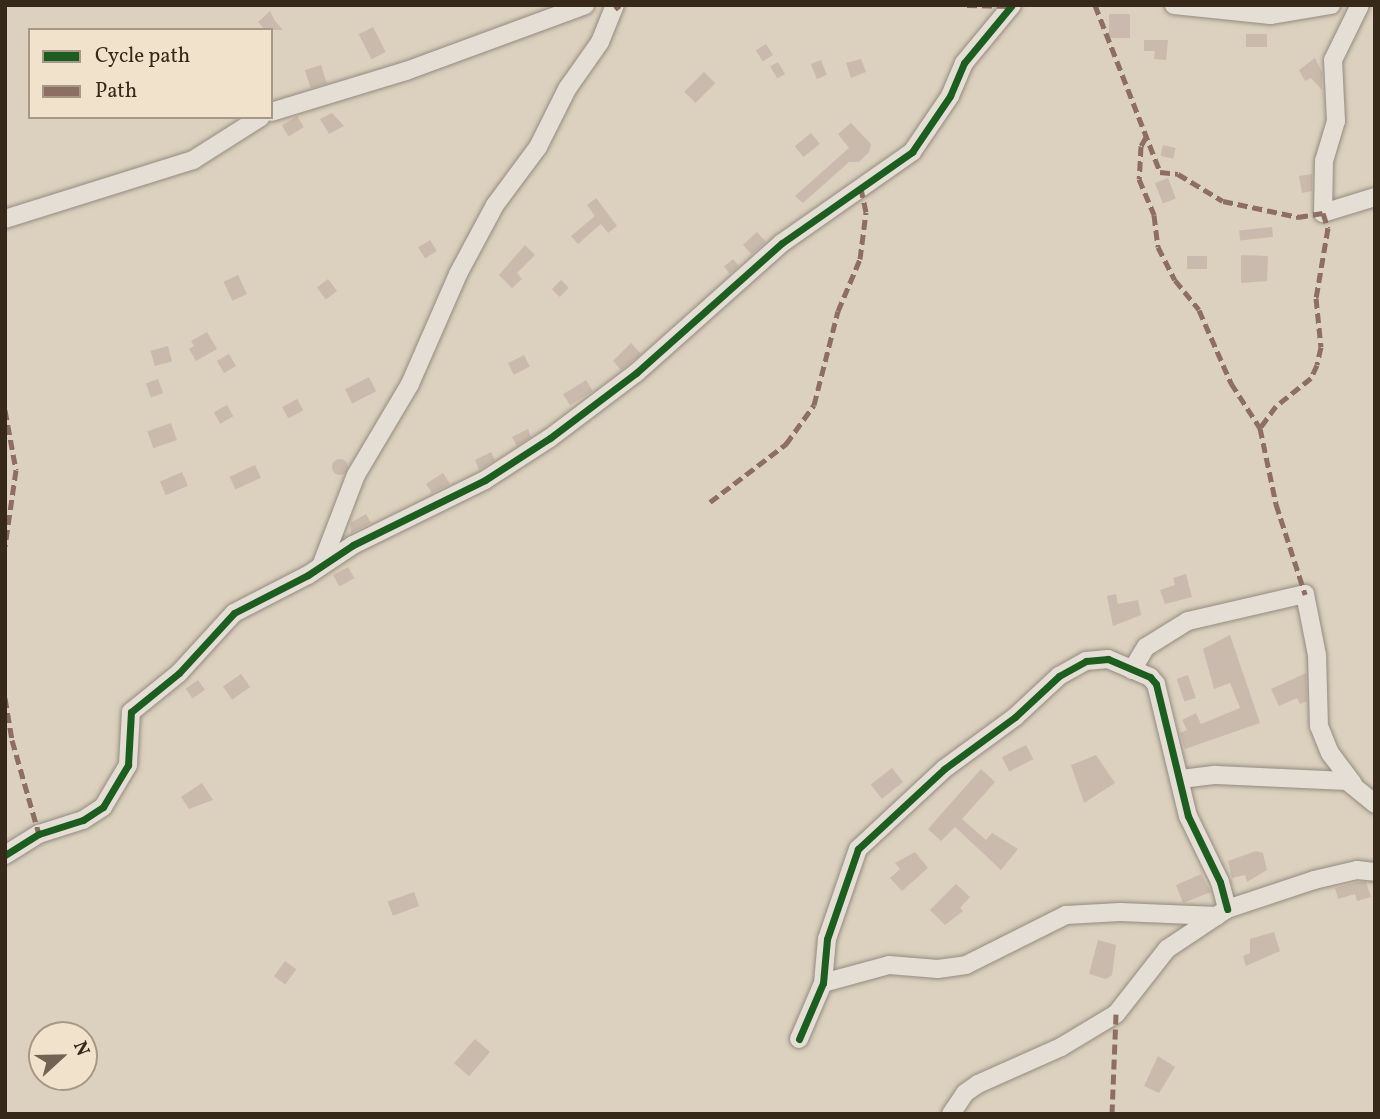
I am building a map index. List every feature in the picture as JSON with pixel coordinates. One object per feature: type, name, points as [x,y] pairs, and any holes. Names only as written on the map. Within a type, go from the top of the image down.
[{"type":"street","points":[[273,111],[406,71],[585,5]]},
{"type":"street","points":[[320,566],[356,475],[397,411],[458,274],[495,205],[538,147],[566,89],[595,51],[615,5]]},
{"type":"street","points":[[5,855],[38,834],[97,812],[116,791],[128,765],[131,712],[139,702],[179,673],[234,613],[485,480],[550,438],[636,373],[782,243],[904,159],[925,137],[964,63],[1012,5]]},
{"type":"street","points":[[1174,5],[1270,15],[1331,5]]},
{"type":"street","points":[[1360,5],[1333,60],[1336,121],[1324,160],[1323,213],[1375,197]]},
{"type":"street","points":[[5,219],[193,160],[258,119]]},
{"type":"street","points":[[1132,670],[1146,647],[1188,621],[1305,594],[1317,655],[1320,726],[1330,753],[1353,783],[1375,804]]},
{"type":"street","points":[[799,1039],[823,983],[828,933],[863,843],[1070,667],[1097,658],[1150,677],[1156,684],[1188,817],[1220,882],[1222,912]]},
{"type":"street","points":[[1181,779],[1216,775],[1353,783]]},
{"type":"street","points":[[951,1114],[965,1093],[978,1084],[1061,1047],[1116,1014],[1152,964],[1222,912],[1314,880],[1357,870],[1375,872]]},
{"type":"street","points":[[823,983],[889,965],[938,969],[967,965],[1066,915],[1222,912]]},
{"type":"building","points":[[270,11],[283,30],[263,28],[258,22]]},
{"type":"building","points":[[1109,14],[1130,14],[1130,38],[1109,38]]},
{"type":"building","points":[[373,27],[386,52],[371,59],[359,34]]},
{"type":"building","points":[[1246,34],[1267,34],[1267,47],[1246,47]]},
{"type":"building","points":[[1144,40],[1168,40],[1166,60],[1154,59],[1155,51],[1144,51]]},
{"type":"building","points":[[766,44],[773,55],[763,61],[756,50]]},
{"type":"building","points":[[1315,58],[1322,72],[1322,90],[1311,78],[1305,81],[1299,70]]},
{"type":"building","points":[[861,59],[866,72],[851,78],[846,63]]},
{"type":"building","points":[[821,60],[827,75],[817,79],[811,64]]},
{"type":"building","points":[[778,62],[785,74],[777,79],[770,66]]},
{"type":"building","points":[[321,65],[327,83],[311,88],[305,70]]},
{"type":"building","points":[[704,72],[715,83],[696,103],[684,92]]},
{"type":"building","points":[[332,113],[344,126],[329,134],[320,119]]},
{"type":"building","points":[[297,116],[304,127],[289,137],[282,126]]},
{"type":"building","points":[[851,123],[871,144],[869,152],[859,162],[849,162],[803,203],[795,196],[849,148],[838,134]]},
{"type":"building","points":[[811,133],[820,144],[803,157],[795,146]]},
{"type":"building","points":[[1163,145],[1176,148],[1173,159],[1161,156]]},
{"type":"building","points":[[1312,174],[1312,191],[1302,193],[1299,176]]},
{"type":"building","points":[[1168,178],[1176,199],[1163,204],[1155,183]]},
{"type":"building","points":[[596,198],[617,226],[608,233],[601,224],[578,244],[571,236],[595,216],[587,205]]},
{"type":"building","points":[[1272,227],[1273,237],[1240,240],[1239,230]]},
{"type":"building","points":[[757,232],[766,242],[752,254],[743,245]]},
{"type":"building","points":[[430,240],[437,251],[425,258],[418,247]]},
{"type":"building","points":[[525,245],[535,255],[517,273],[522,279],[512,288],[499,275]]},
{"type":"building","points":[[1241,255],[1268,256],[1267,281],[1241,283]]},
{"type":"building","points":[[1187,256],[1207,256],[1207,269],[1187,269]]},
{"type":"building","points":[[733,259],[739,266],[730,274],[724,267]]},
{"type":"building","points":[[238,275],[247,294],[232,301],[223,282]]},
{"type":"building","points":[[328,279],[337,291],[326,299],[317,287]]},
{"type":"building","points":[[561,280],[569,288],[560,297],[552,289]]},
{"type":"building","points":[[207,332],[217,349],[196,361],[189,349],[194,346],[191,341]]},
{"type":"building","points":[[631,343],[641,354],[621,370],[613,361]]},
{"type":"building","points":[[168,346],[172,361],[155,366],[151,351]]},
{"type":"building","points":[[229,354],[236,366],[224,373],[217,361]]},
{"type":"building","points":[[524,355],[530,367],[514,375],[508,363]]},
{"type":"building","points":[[369,377],[376,391],[352,404],[345,389]]},
{"type":"building","points":[[158,379],[163,393],[151,398],[146,383]]},
{"type":"building","points":[[586,380],[593,391],[570,405],[563,394]]},
{"type":"building","points":[[297,399],[303,410],[288,419],[282,407]]},
{"type":"building","points":[[227,405],[233,416],[220,424],[214,412]]},
{"type":"building","points":[[171,423],[177,440],[153,448],[147,431]]},
{"type":"building","points":[[528,429],[531,437],[517,446],[512,437]]},
{"type":"building","points":[[491,452],[495,460],[479,470],[475,460]]},
{"type":"building","points":[[340,459],[346,461],[346,473],[340,475],[334,473],[332,467],[334,461]]},
{"type":"building","points":[[255,465],[261,478],[236,490],[230,477]]},
{"type":"building","points":[[182,472],[188,486],[166,495],[160,481]]},
{"type":"building","points":[[443,473],[450,484],[432,493],[426,484]]},
{"type":"building","points":[[366,514],[371,523],[351,533],[350,523]]},
{"type":"building","points":[[348,567],[354,578],[339,587],[333,575]]},
{"type":"building","points":[[1186,574],[1192,597],[1165,604],[1160,590],[1175,585],[1173,578]]},
{"type":"building","points":[[1116,594],[1118,604],[1138,600],[1141,615],[1113,626],[1107,596]]},
{"type":"building","points":[[1230,635],[1260,723],[1185,749],[1180,733],[1187,730],[1182,720],[1196,713],[1201,724],[1240,708],[1230,683],[1214,689],[1203,649]]},
{"type":"building","points":[[1306,673],[1307,701],[1300,704],[1297,698],[1279,706],[1271,689]]},
{"type":"building","points":[[241,674],[250,687],[232,700],[223,687]]},
{"type":"building","points":[[1188,675],[1196,698],[1184,702],[1177,679]]},
{"type":"building","points":[[198,680],[205,690],[193,698],[186,689]]},
{"type":"building","points":[[1026,745],[1033,759],[1009,772],[1002,757]]},
{"type":"building","points":[[1096,755],[1115,783],[1084,803],[1071,765]]},
{"type":"building","points":[[892,768],[903,782],[882,799],[871,785]]},
{"type":"building","points":[[981,769],[995,782],[962,819],[986,840],[992,833],[1018,849],[1001,870],[955,827],[941,841],[928,829]]},
{"type":"building","points":[[202,783],[213,800],[189,809],[181,797]]},
{"type":"building","points":[[1256,851],[1263,853],[1267,870],[1247,882],[1245,875],[1232,878],[1228,861]]},
{"type":"building","points":[[915,852],[928,868],[902,891],[890,878],[900,869],[895,863]]},
{"type":"building","points":[[1201,874],[1211,892],[1183,903],[1176,885]]},
{"type":"building","points":[[1366,882],[1371,897],[1357,901],[1355,894],[1338,899],[1335,888]]},
{"type":"building","points":[[956,884],[970,897],[960,908],[963,911],[945,925],[930,910]]},
{"type":"building","points":[[414,892],[419,906],[393,916],[388,902]]},
{"type":"building","points":[[1274,932],[1280,951],[1246,966],[1243,956],[1250,953],[1250,939]]},
{"type":"building","points":[[1098,940],[1116,945],[1112,975],[1106,979],[1089,974]]},
{"type":"building","points":[[285,961],[296,969],[285,985],[274,976]]},
{"type":"building","points":[[475,1039],[490,1052],[469,1076],[454,1063]]},
{"type":"building","points":[[1158,1056],[1175,1067],[1159,1093],[1144,1086]]},
{"type":"marked path","points":[[615,9],[620,5]]},
{"type":"marked path","points":[[967,5],[1011,6]]},
{"type":"marked path","points":[[1095,5],[1160,172],[1178,174],[1223,201],[1298,217],[1323,213],[1328,228],[1316,298],[1321,347],[1317,365],[1311,378],[1276,406],[1260,428],[1276,504],[1305,594]]},
{"type":"marked path","points":[[1146,137],[1141,146],[1139,179],[1154,215],[1158,247],[1175,280],[1199,310],[1231,383],[1260,428]]},
{"type":"marked path","points":[[710,502],[786,444],[814,405],[838,311],[860,259],[866,212],[861,188]]},
{"type":"marked path","points":[[5,410],[16,470],[5,546]]},
{"type":"marked path","points":[[5,698],[12,740],[39,834]]},
{"type":"marked path","points":[[1112,1114],[1116,1014]]},
{"type":"cycle path","points":[[5,855],[39,834],[83,820],[103,807],[128,765],[131,712],[179,673],[234,613],[308,575],[353,545],[485,480],[550,438],[636,373],[782,243],[912,152],[950,96],[964,63],[1012,5]]},
{"type":"cycle path","points":[[799,1039],[823,983],[827,939],[858,849],[944,769],[1015,717],[1059,676],[1086,661],[1108,659],[1150,677],[1156,684],[1188,816],[1220,882],[1227,909]]}]
